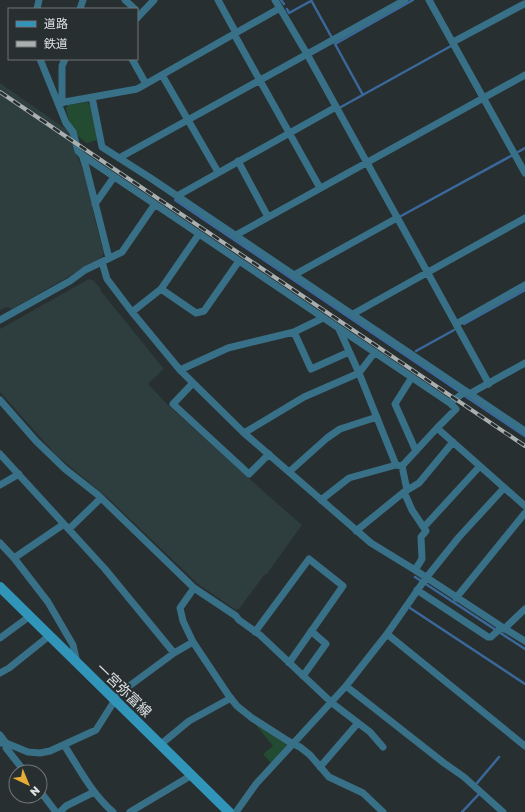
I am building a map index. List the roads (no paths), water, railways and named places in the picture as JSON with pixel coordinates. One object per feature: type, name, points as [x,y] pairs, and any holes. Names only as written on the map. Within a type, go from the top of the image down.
[{"type":"main road","name":"一宮弥富線","points":[[0,587],[229,812]]},
{"type":"street","points":[[125,0],[132,8]]},
{"type":"street","points":[[138,12],[154,0]]},
{"type":"street","points":[[218,0],[260,80],[320,188]]},
{"type":"street","points":[[275,0],[336,106],[489,384]]},
{"type":"street","points":[[119,158],[405,0]]},
{"type":"street","points":[[429,0],[525,173]]},
{"type":"street","points":[[452,42],[524,4]]},
{"type":"street","points":[[60,103],[137,89],[280,8]]},
{"type":"street","points":[[40,60],[60,103],[66,123],[72,132],[78,151],[82,155],[412,377],[450,403],[456,409],[416,451],[399,466],[349,478],[321,500]]},
{"type":"street","points":[[60,103],[64,60]]},
{"type":"street","points":[[133,60],[146,84]]},
{"type":"street","points":[[162,75],[218,172]]},
{"type":"street","points":[[236,235],[525,75]]},
{"type":"street","points":[[92,97],[102,147],[236,235],[525,431]]},
{"type":"street","points":[[177,196],[336,106]]},
{"type":"street","points":[[82,155],[95,204],[107,279],[180,370],[190,386],[244,433],[266,456],[289,472],[371,543],[415,570],[422,584],[488,637],[491,637],[525,609]]},
{"type":"street","points":[[238,162],[268,217]]},
{"type":"street","points":[[95,204],[114,177]]},
{"type":"street","points":[[0,320],[105,260],[122,252],[155,204]]},
{"type":"street","points":[[294,275],[397,218]]},
{"type":"street","points":[[353,314],[525,218]]},
{"type":"street","points":[[132,312],[161,289],[199,234]]},
{"type":"street","points":[[161,289],[196,313],[204,312],[239,261]]},
{"type":"street","points":[[456,324],[525,285]]},
{"type":"street","points":[[180,370],[228,348],[294,332],[323,318]]},
{"type":"street","points":[[339,328],[360,373],[377,417],[399,466],[412,510],[426,531],[421,537],[422,559],[415,570]]},
{"type":"street","points":[[294,332],[311,369],[350,352]]},
{"type":"street","points":[[244,433],[304,397],[360,373],[375,352]]},
{"type":"street","points":[[450,403],[468,392],[489,384],[525,363]]},
{"type":"street","points":[[412,377],[395,404],[416,451]]},
{"type":"street","points":[[190,386],[173,404],[249,474],[266,456]]},
{"type":"street","points":[[0,400],[36,441],[101,498],[194,588],[236,616],[239,620],[256,632],[332,703],[370,732],[383,747]]},
{"type":"street","points":[[289,472],[326,438],[340,429],[377,417]]},
{"type":"street","points":[[438,428],[525,506]]},
{"type":"street","points":[[356,531],[406,491],[419,483],[453,442]]},
{"type":"street","points":[[0,454],[104,569],[174,653]]},
{"type":"street","points":[[424,527],[480,466]]},
{"type":"street","points":[[0,485],[19,474]]},
{"type":"street","points":[[236,812],[256,784],[332,703],[459,537],[504,488]]},
{"type":"street","points":[[14,558],[67,527],[101,498]]},
{"type":"street","points":[[456,598],[525,513]]},
{"type":"street","points":[[0,543],[14,558],[48,602],[62,623],[74,644],[77,663]]},
{"type":"street","points":[[256,632],[309,559],[343,586],[289,663]]},
{"type":"street","points":[[422,584],[456,598],[500,630],[524,640]]},
{"type":"street","points":[[194,588],[180,608],[183,621],[193,642],[230,698],[237,706],[252,718],[310,755],[329,777],[363,793],[383,812]]},
{"type":"street","points":[[0,638],[30,616]]},
{"type":"street","points":[[303,676],[326,644],[311,631]]},
{"type":"street","points":[[386,634],[525,746]]},
{"type":"street","points":[[0,673],[9,668],[49,636]]},
{"type":"street","points":[[3,743],[28,752],[40,753],[50,751],[96,730],[114,699],[174,653],[193,642]]},
{"type":"street","points":[[346,686],[464,777],[503,812]]},
{"type":"street","points":[[160,745],[189,722],[230,698]]},
{"type":"street","points":[[320,767],[358,723]]},
{"type":"street","points":[[0,734],[6,748],[19,764]]},
{"type":"street","points":[[64,745],[94,792],[103,804],[112,812]]},
{"type":"street","points":[[130,812],[192,775]]},
{"type":"street","points":[[60,812],[66,806],[94,792]]},
{"type":"street","points":[[48,802],[56,812]]},
{"type":"waterway","points":[[281,0],[284,4]]},
{"type":"waterway","points":[[311,0],[332,38]]},
{"type":"waterway","points":[[363,95],[335,44],[413,0]]},
{"type":"waterway","points":[[287,9],[289,13],[311,1]]},
{"type":"waterway","points":[[341,107],[451,46]]},
{"type":"waterway","points":[[518,152],[525,148]]},
{"type":"waterway","points":[[401,216],[511,156]]},
{"type":"waterway","points":[[175,200],[460,392]]},
{"type":"waterway","points":[[464,324],[525,290]]},
{"type":"waterway","points":[[416,351],[454,330]]},
{"type":"waterway","points":[[465,396],[525,436]]},
{"type":"waterway","points":[[415,577],[525,649]]},
{"type":"waterway","points":[[410,608],[525,684]]},
{"type":"waterway","points":[[477,783],[499,757]]},
{"type":"waterway","points":[[462,812],[479,794]]},
{"type":"railway","points":[[0,92],[525,446]]}]
